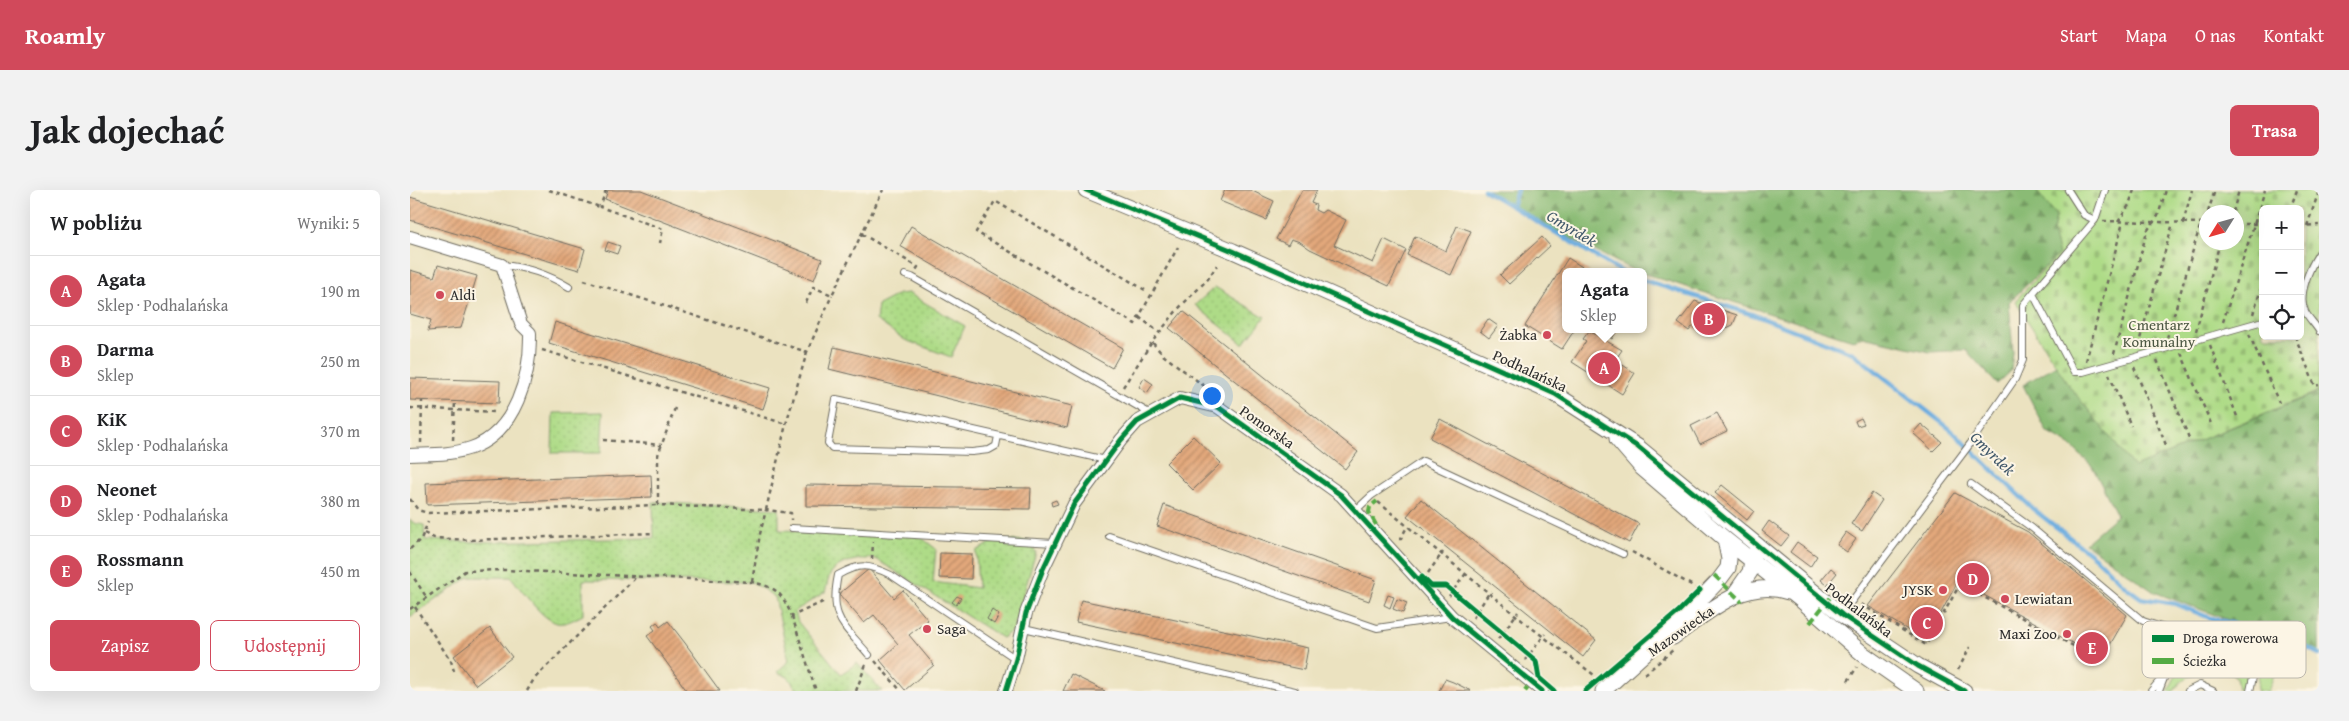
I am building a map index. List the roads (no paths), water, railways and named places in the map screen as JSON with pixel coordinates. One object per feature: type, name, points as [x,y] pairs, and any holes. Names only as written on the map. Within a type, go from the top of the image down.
[{"type":"street","name":"Podhalańska","points":[[1086,190],[1232,251],[1555,394],[1638,447],[1842,615],[1918,666],[1964,691]]},
{"type":"street","points":[[410,237],[502,265],[521,324],[530,333],[526,377],[519,400],[491,437],[472,448],[454,452],[413,451]]},
{"type":"street","name":"Pomorska","points":[[1009,690],[1026,613],[1055,542],[1074,504],[1137,422],[1180,398],[1218,407],[1341,495],[1452,617],[1542,691]]},
{"type":"street","name":"Podhalańska","points":[[1605,425],[1642,468],[1725,539],[1863,654],[1916,691]]},
{"type":"street","points":[[1748,537],[1754,548],[1753,562]]},
{"type":"street","points":[[1725,539],[1728,552],[1728,568],[1761,560],[1778,562]]},
{"type":"street","name":"Mazowiecka","points":[[1601,685],[1734,595],[1747,579],[1753,562]]},
{"type":"street","name":"Mazowiecka","points":[[1628,668],[1682,619],[1728,568]]},
{"type":"street","name":"Mazowiecka","points":[[1734,595],[1757,589],[1772,588],[1791,593]]},
{"type":"lane","points":[[2068,190],[2084,215],[2095,220]]},
{"type":"lane","points":[[1842,615],[1970,444],[2015,379],[2023,360],[2023,305],[2095,220],[2106,190]]},
{"type":"lane","points":[[2303,295],[2308,277],[2319,253]]},
{"type":"lane","points":[[502,265],[514,266],[555,278],[569,287]]},
{"type":"lane","points":[[908,276],[1151,414]]},
{"type":"lane","points":[[2033,294],[2074,372],[2083,372],[2259,322]]},
{"type":"lane","points":[[2304,313],[2319,331]]},
{"type":"lane","points":[[998,436],[996,446],[989,450],[972,452],[832,448],[828,443],[836,400],[998,436],[1106,460]]},
{"type":"lane","points":[[1356,510],[1371,496],[1423,461],[1623,554]]},
{"type":"lane","points":[[1971,484],[2032,528],[2143,621]]},
{"type":"lane","points":[[792,528],[1055,542]]},
{"type":"lane","points":[[1109,536],[1377,628],[1452,617]]},
{"type":"lane","points":[[869,655],[838,618],[833,597],[838,575],[853,567],[872,566],[891,575],[1016,659]]},
{"type":"lane","points":[[1024,628],[1295,691]]},
{"type":"lane","points":[[2150,691],[2162,678]]},
{"type":"lane","points":[[2159,691],[2163,678]]},
{"type":"lane","points":[[2250,691],[2253,678]]},
{"type":"lane","points":[[2188,691],[2200,685],[2213,691]]},
{"type":"waterway","name":"Gmyrdek","points":[[1484,190],[1615,268]]},
{"type":"waterway","points":[[1512,206],[1517,190]]},
{"type":"waterway","name":"Gmyrdek","points":[[1647,281],[1754,315],[1853,353],[1950,429],[2033,509],[2096,558],[2126,587],[2141,598],[2176,604],[2222,621]]},
{"type":"waterway","name":"Gmyrdek","points":[[2306,647],[2319,654]]},
{"type":"place","name":"Aldi","points":[[440,295]]},
{"type":"place","name":"Darma","points":[[1709,319]]},
{"type":"place","name":"Żabka","points":[[1547,335]]},
{"type":"place","name":"Agata","points":[[1604,368]]},
{"type":"place","name":"Neonet","points":[[1973,579]]},
{"type":"place","name":"JYSK","points":[[1943,590]]},
{"type":"place","name":"Lewiatan","points":[[2005,599]]},
{"type":"place","name":"KiK","points":[[1927,623]]},
{"type":"place","name":"Saga","points":[[927,629]]},
{"type":"place","name":"Maxi Zoo","points":[[2067,634]]},
{"type":"place","name":"Rossmann","points":[[2092,648]]},
{"type":"park label","name":"Cmentarz Komunalny","points":[[2159,334]]}]
